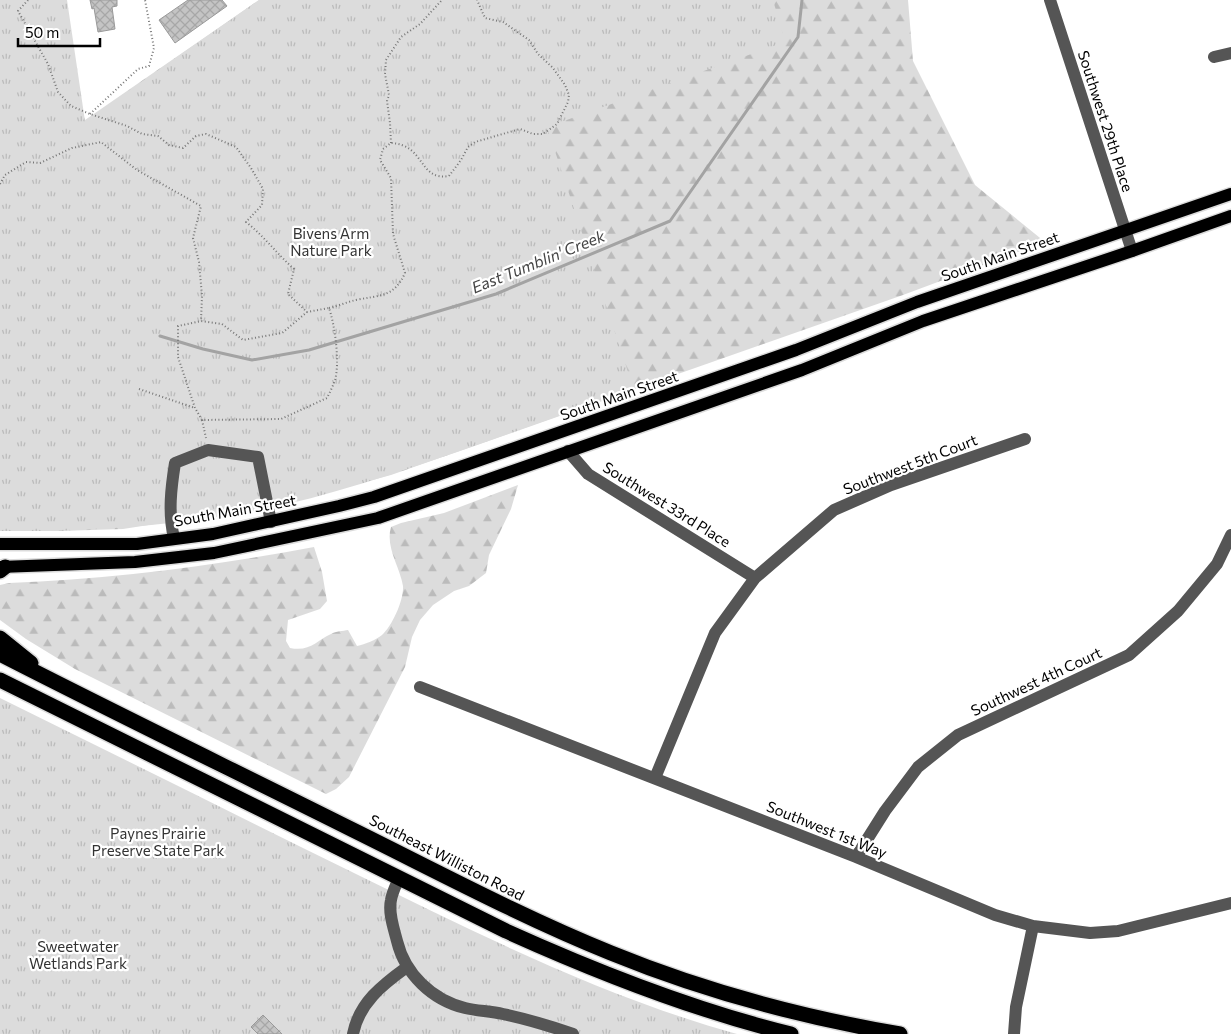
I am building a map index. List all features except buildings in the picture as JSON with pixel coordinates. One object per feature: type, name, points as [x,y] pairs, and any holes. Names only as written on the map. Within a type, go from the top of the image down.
[{"type":"highway","points":[[0,638],[51,680]]},
{"type":"highway","name":"Southeast Williston Road","points":[[0,654],[516,912],[602,950],[739,998],[780,1009],[900,1034]]},
{"type":"highway","points":[[0,680],[564,958],[688,1005],[791,1034]]},
{"type":"highway","points":[[399,878],[408,857]]},
{"type":"main road","name":"South Main Street","points":[[0,544],[137,544],[213,534],[272,522],[374,497],[796,350],[917,302],[1231,194]]},
{"type":"main road","points":[[2,568],[135,562],[192,556],[378,518],[802,370],[923,321],[1231,216]]},
{"type":"main road","points":[[560,432],[568,451]]},
{"type":"main road","points":[[339,506],[345,525]]},
{"type":"main road","points":[[174,538],[192,556]]},
{"type":"street","name":"Southwest 29th Place","points":[[1050,0],[1132,251]]},
{"type":"street","points":[[1214,57],[1231,53]]},
{"type":"street","name":"Southwest 5th Court","points":[[654,778],[715,633],[755,578],[834,510],[891,485],[1024,439]]},
{"type":"street","points":[[174,538],[170,523],[175,463],[208,450],[258,457],[272,522]]},
{"type":"street","name":"Southwest 33rd Place","points":[[568,451],[588,474],[755,578]]},
{"type":"street","name":"Southwest 4th Court","points":[[856,857],[885,811],[918,767],[958,735],[1129,655],[1184,604],[1217,564],[1231,535]]},
{"type":"street","name":"Southwest 1st Way","points":[[420,688],[856,857],[995,915],[1033,926],[1090,933],[1118,931],[1231,902]]},
{"type":"street","points":[[399,878],[391,900],[390,911],[400,952],[415,978],[437,996],[463,1008],[500,1013],[549,1025],[573,1034]]},
{"type":"street","points":[[1014,1034],[1016,1007],[1033,926]]},
{"type":"street","points":[[353,1034],[356,1020],[365,1003],[377,990],[407,967]]},
{"type":"path","points":[[28,0],[18,11],[48,64],[58,92],[71,106],[127,126],[142,134],[158,136],[169,145],[183,148],[196,136],[206,134],[236,147],[251,168],[262,189],[262,205],[246,222],[264,237],[275,252],[294,269],[288,294],[307,312]]},
{"type":"path","points":[[90,114],[138,69],[149,66],[154,48],[146,0]]},
{"type":"path","points":[[391,143],[387,101],[389,95],[385,74],[386,60],[401,37],[420,24],[442,0]]},
{"type":"path","points":[[208,450],[202,420],[195,408],[178,357],[178,326],[201,321],[222,324],[242,340],[282,333],[307,312],[356,300],[381,297],[400,285],[405,273],[393,234],[391,178],[380,160],[383,150],[391,143],[402,144],[414,151],[431,174],[440,178],[449,176],[468,147],[475,142],[520,129],[533,134],[543,134],[557,124],[563,114],[569,95],[557,74],[538,54],[529,40],[503,22],[485,18],[477,0]]},
{"type":"path","points":[[0,184],[5,175],[26,162],[40,163],[72,148],[101,142],[137,170],[201,206],[193,238],[199,262],[202,296],[201,321]]},
{"type":"path","points":[[202,420],[281,420],[327,398],[336,379],[337,368],[334,323],[329,308]]},
{"type":"path","points":[[139,389],[195,408]]},
{"type":"green space","name":"Bivens Arm Nature Park","points":[[0,0],[67,0],[85,121],[259,0],[773,0],[785,42],[547,127],[634,390],[348,488],[260,510],[144,526],[87,530],[0,531]]},
{"type":"green space","name":"Bivens Arm Nature Park","points":[[259,0],[908,0],[913,61],[975,185],[1045,242],[903,295],[391,475],[289,503],[123,529],[0,531],[0,498],[92,187],[85,120]]},
{"type":"green space","points":[[518,485],[511,509],[489,555],[486,573],[469,586],[454,591],[433,605],[420,620],[412,637],[405,667],[349,777],[336,789],[326,794],[75,669],[26,639],[0,620],[0,585],[162,571],[314,547],[322,572],[327,601],[320,609],[288,620],[286,641],[290,648],[303,648],[333,633],[348,630],[357,646],[377,639],[386,631],[402,598],[403,586],[391,549],[391,527],[444,513]]},
{"type":"green space","points":[[0,698],[401,896],[542,963],[638,1002],[737,1034],[0,1034]]},
{"type":"waterway","name":"East Tumblin' Creek","points":[[160,336],[203,349],[252,360],[309,350],[496,294],[670,221],[798,37],[802,0]]},
{"type":"park label","name":"Paynes Prairie Preserve State Park","points":[[158,842]]},
{"type":"park label","name":"Sweetwater Wetlands Park","points":[[78,954]]}]
